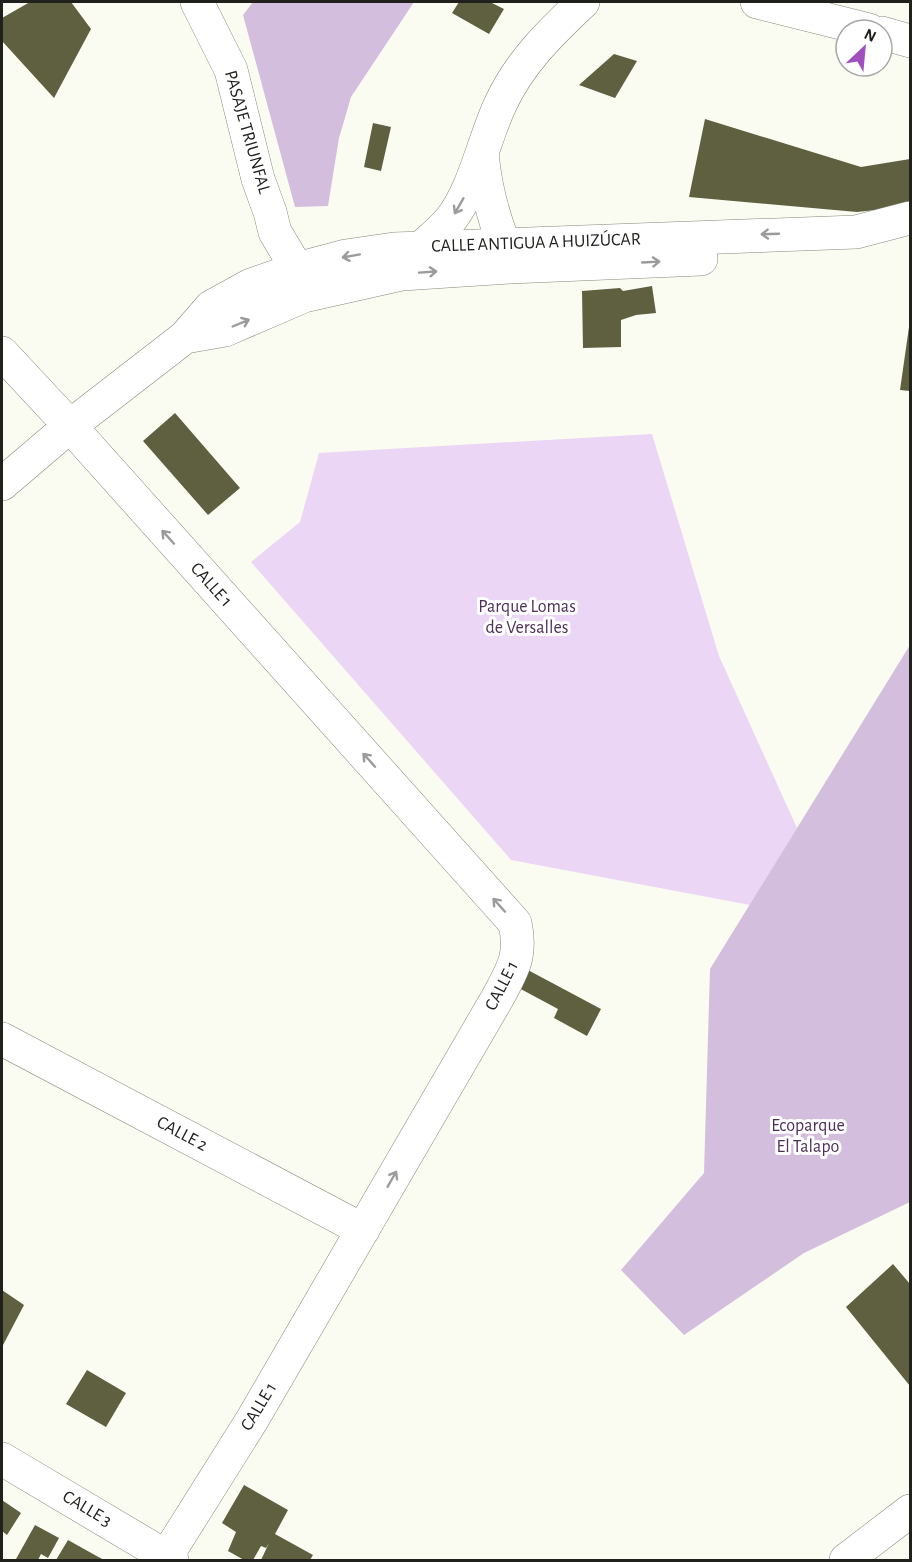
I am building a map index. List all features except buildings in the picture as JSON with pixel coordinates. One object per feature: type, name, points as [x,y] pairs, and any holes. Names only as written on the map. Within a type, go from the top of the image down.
[{"type":"street","name":"PASAJE TRIUNFAL","points":[[197,2],[231,70],[258,179],[275,232],[297,269]]},
{"type":"street","points":[[421,248],[451,219],[462,202],[500,105],[518,73],[541,42],[583,2]]},
{"type":"street","points":[[757,2],[834,21]]},
{"type":"street","points":[[894,36],[910,41]]},
{"type":"street","points":[[482,153],[485,184],[504,244]]},
{"type":"street","name":"CALLE ANTIGUA A HUIZÚCAR","points":[[2,484],[70,426],[185,337],[211,307],[251,285],[297,269],[346,256],[394,249],[856,231],[910,218]]},
{"type":"street","points":[[251,285],[275,232]]},
{"type":"street","name":"CALLE ANTIGUA A HUIZÚCAR","points":[[185,337],[225,330],[304,296],[402,274],[868,251],[910,241]]},
{"type":"street","points":[[2,353],[70,426]]},
{"type":"street","name":"CALLE 1","points":[[70,426],[515,922],[518,938],[517,957],[508,977],[363,1230],[169,1559]]},
{"type":"street","name":"CALLE 2","points":[[2,1039],[363,1230]]},
{"type":"street","name":"CALLE 3","points":[[2,1459],[169,1559]]},
{"type":"street","points":[[846,1560],[910,1511]]},
{"type":"green space","points":[[253,2],[414,2],[351,97],[339,138],[328,206],[295,207],[243,15]]},
{"type":"green space","name":"Parque Lomas de Versalles","points":[[652,434],[719,656],[797,828],[750,905],[511,860],[251,562],[300,522],[319,453]]},
{"type":"green space","name":"Ecoparque El Talapo","points":[[910,645],[910,1202],[804,1253],[684,1335],[621,1270],[704,1173],[710,969]]}]
